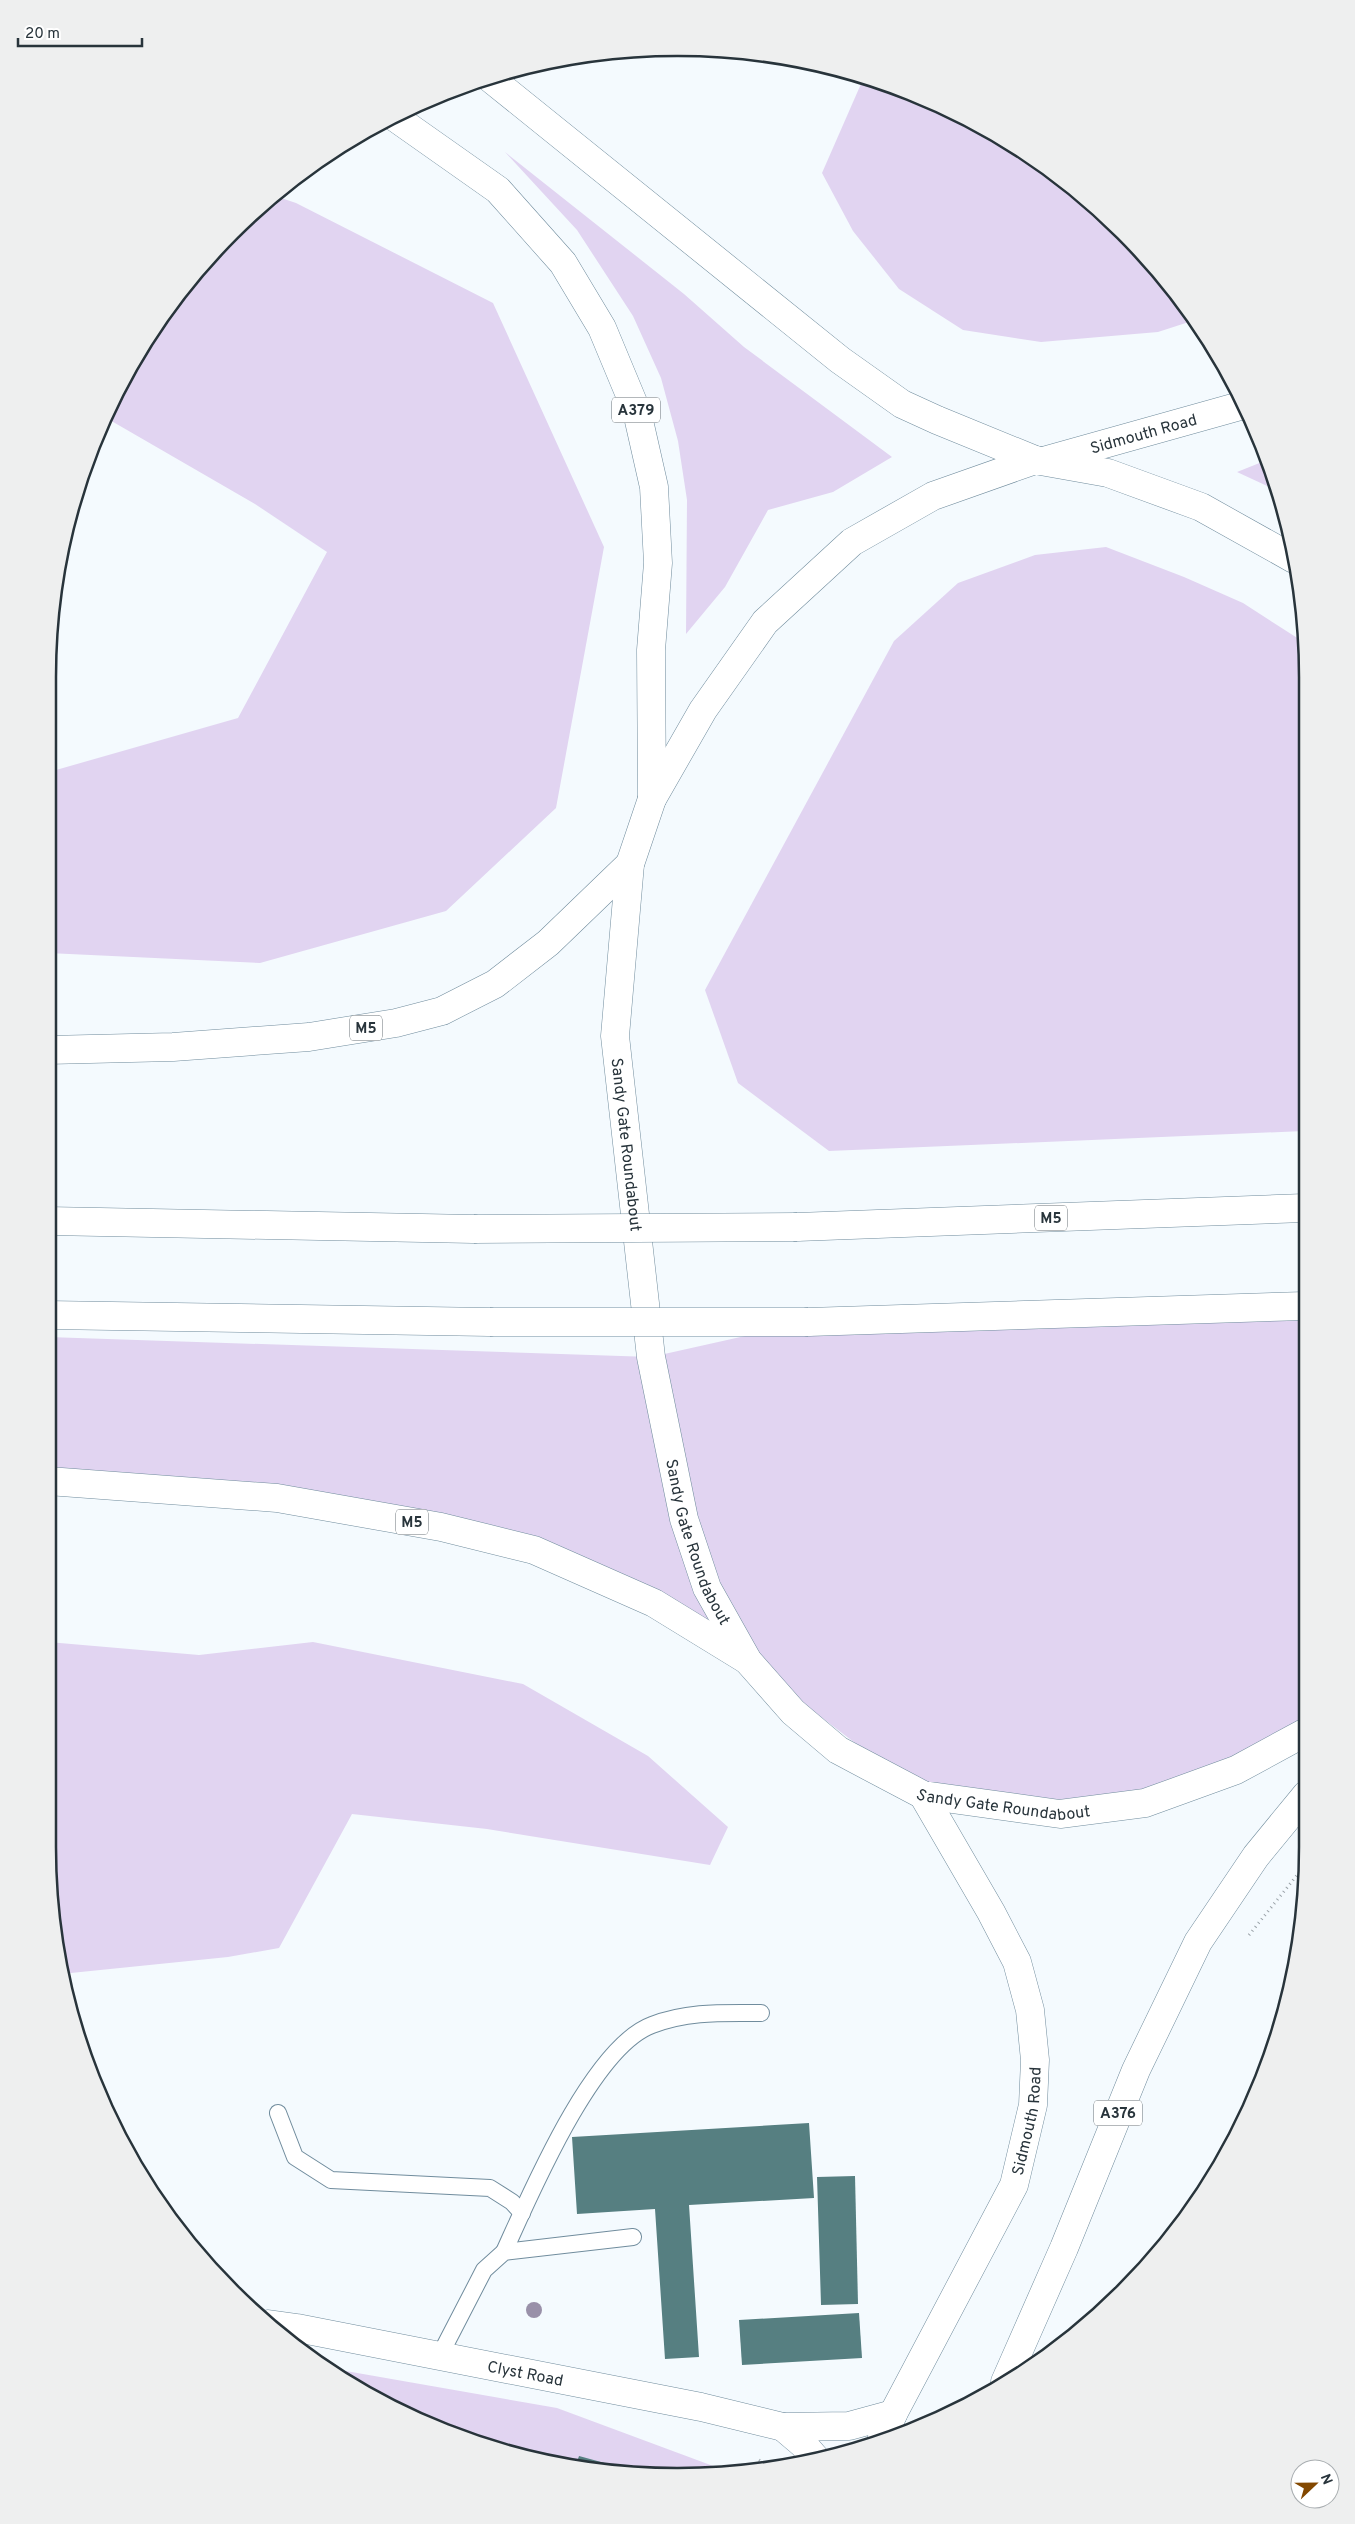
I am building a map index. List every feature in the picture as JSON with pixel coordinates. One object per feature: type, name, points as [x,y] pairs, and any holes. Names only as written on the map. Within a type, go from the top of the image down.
[{"type":"main road","points":[[497,83],[856,371],[902,404],[937,420],[1041,460],[1108,473],[1201,507],[1287,554]]},
{"type":"main road","name":"A379","points":[[400,122],[498,190],[564,262],[602,328],[637,412],[654,487],[658,563],[650,650],[652,799]]},
{"type":"main road","name":"Sidmouth Road","points":[[1041,460],[1237,407]]},
{"type":"main road","name":"Sandy Gate Roundabout","points":[[1041,460],[933,496],[852,542],[765,622],[702,710],[652,799],[630,864],[614,1027],[651,1357],[687,1527],[707,1588],[748,1661],[793,1712],[838,1750],[923,1795],[1060,1814],[1145,1803],[1236,1770],[1299,1736]]},
{"type":"main road","name":"M5","points":[[56,1050],[173,1046],[309,1036],[396,1023],[442,1011],[495,984],[548,943],[630,864]]},
{"type":"main road","name":"M5","points":[[56,1221],[474,1229],[797,1227],[1299,1208]]},
{"type":"main road","points":[[56,1315],[490,1322],[808,1322],[1299,1306]]},
{"type":"main road","name":"M5","points":[[56,1482],[276,1498],[441,1527],[534,1550],[654,1603],[748,1661]]},
{"type":"main road","name":"Sidmouth Road","points":[[885,2432],[1014,2185],[1033,2096],[1034,2060],[1030,2010],[1017,1962],[991,1912],[923,1795]]},
{"type":"main road","name":"A376","points":[[1010,2371],[1064,2248],[1136,2070],[1198,1942],[1256,1856],[1299,1804]]},
{"type":"main road","name":"Clyst Road","points":[[284,2327],[702,2407],[783,2427],[849,2426],[893,2414]]},
{"type":"main road","name":"Clyst Road","points":[[783,2427],[804,2444],[811,2453]]},
{"type":"lane","points":[[439,2357],[484,2270],[504,2252],[572,2112],[616,2051],[650,2025],[687,2014],[760,2013]]},
{"type":"lane","points":[[278,2113],[295,2157],[332,2180],[490,2188],[512,2202],[522,2214]]},
{"type":"lane","points":[[504,2252],[633,2237]]},
{"type":"path","points":[[1245,1940],[1298,1874]]},
{"type":"shaded area","points":[[861,84],[915,104],[952,120],[988,139],[1056,185],[1117,238],[1145,268],[1187,323],[1158,332],[1041,342],[963,330],[899,289],[853,231],[822,173]]},
{"type":"shaded area","points":[[505,152],[684,294],[744,347],[892,457],[833,492],[768,510],[725,587],[686,634],[687,500],[678,441],[661,378],[633,316],[577,230]]},
{"type":"shaded area","points":[[282,198],[296,203],[493,303],[604,547],[556,808],[446,911],[260,963],[56,953],[56,770],[238,718],[327,552],[255,504],[112,421],[139,367],[185,299],[210,268],[268,210]]},
{"type":"shaded area","points":[[1260,463],[1269,487],[1237,472]]},
{"type":"shaded area","points":[[1106,547],[1184,577],[1243,603],[1297,638],[1299,678],[1299,1131],[829,1151],[738,1083],[705,990],[894,641],[958,583],[1035,555]]},
{"type":"shaded area","points":[[1299,1306],[1299,1736],[1236,1770],[1060,1814],[923,1795],[748,1661],[654,1603],[441,1527],[56,1486],[56,1337],[651,1357],[808,1322]]},
{"type":"shaded area","points":[[313,1642],[523,1684],[648,1756],[728,1827],[710,1865],[487,1829],[352,1814],[279,1948],[228,1957],[69,1973],[62,1928],[56,1846],[56,1643],[199,1655]]},
{"type":"shaded area","points":[[344,2371],[557,2408],[714,2466],[678,2468],[596,2462],[556,2456],[517,2447],[478,2435],[403,2404]]},
{"type":"building","points":[[809,2123],[814,2198],[689,2205],[699,2357],[665,2359],[655,2209],[577,2214],[572,2137]]},
{"type":"building","points":[[855,2176],[858,2304],[821,2305],[817,2177]]},
{"type":"building","points":[[859,2313],[862,2358],[742,2365],[739,2320]]},
{"type":"building","points":[[579,2456],[604,2463],[596,2462],[578,2459]]}]
